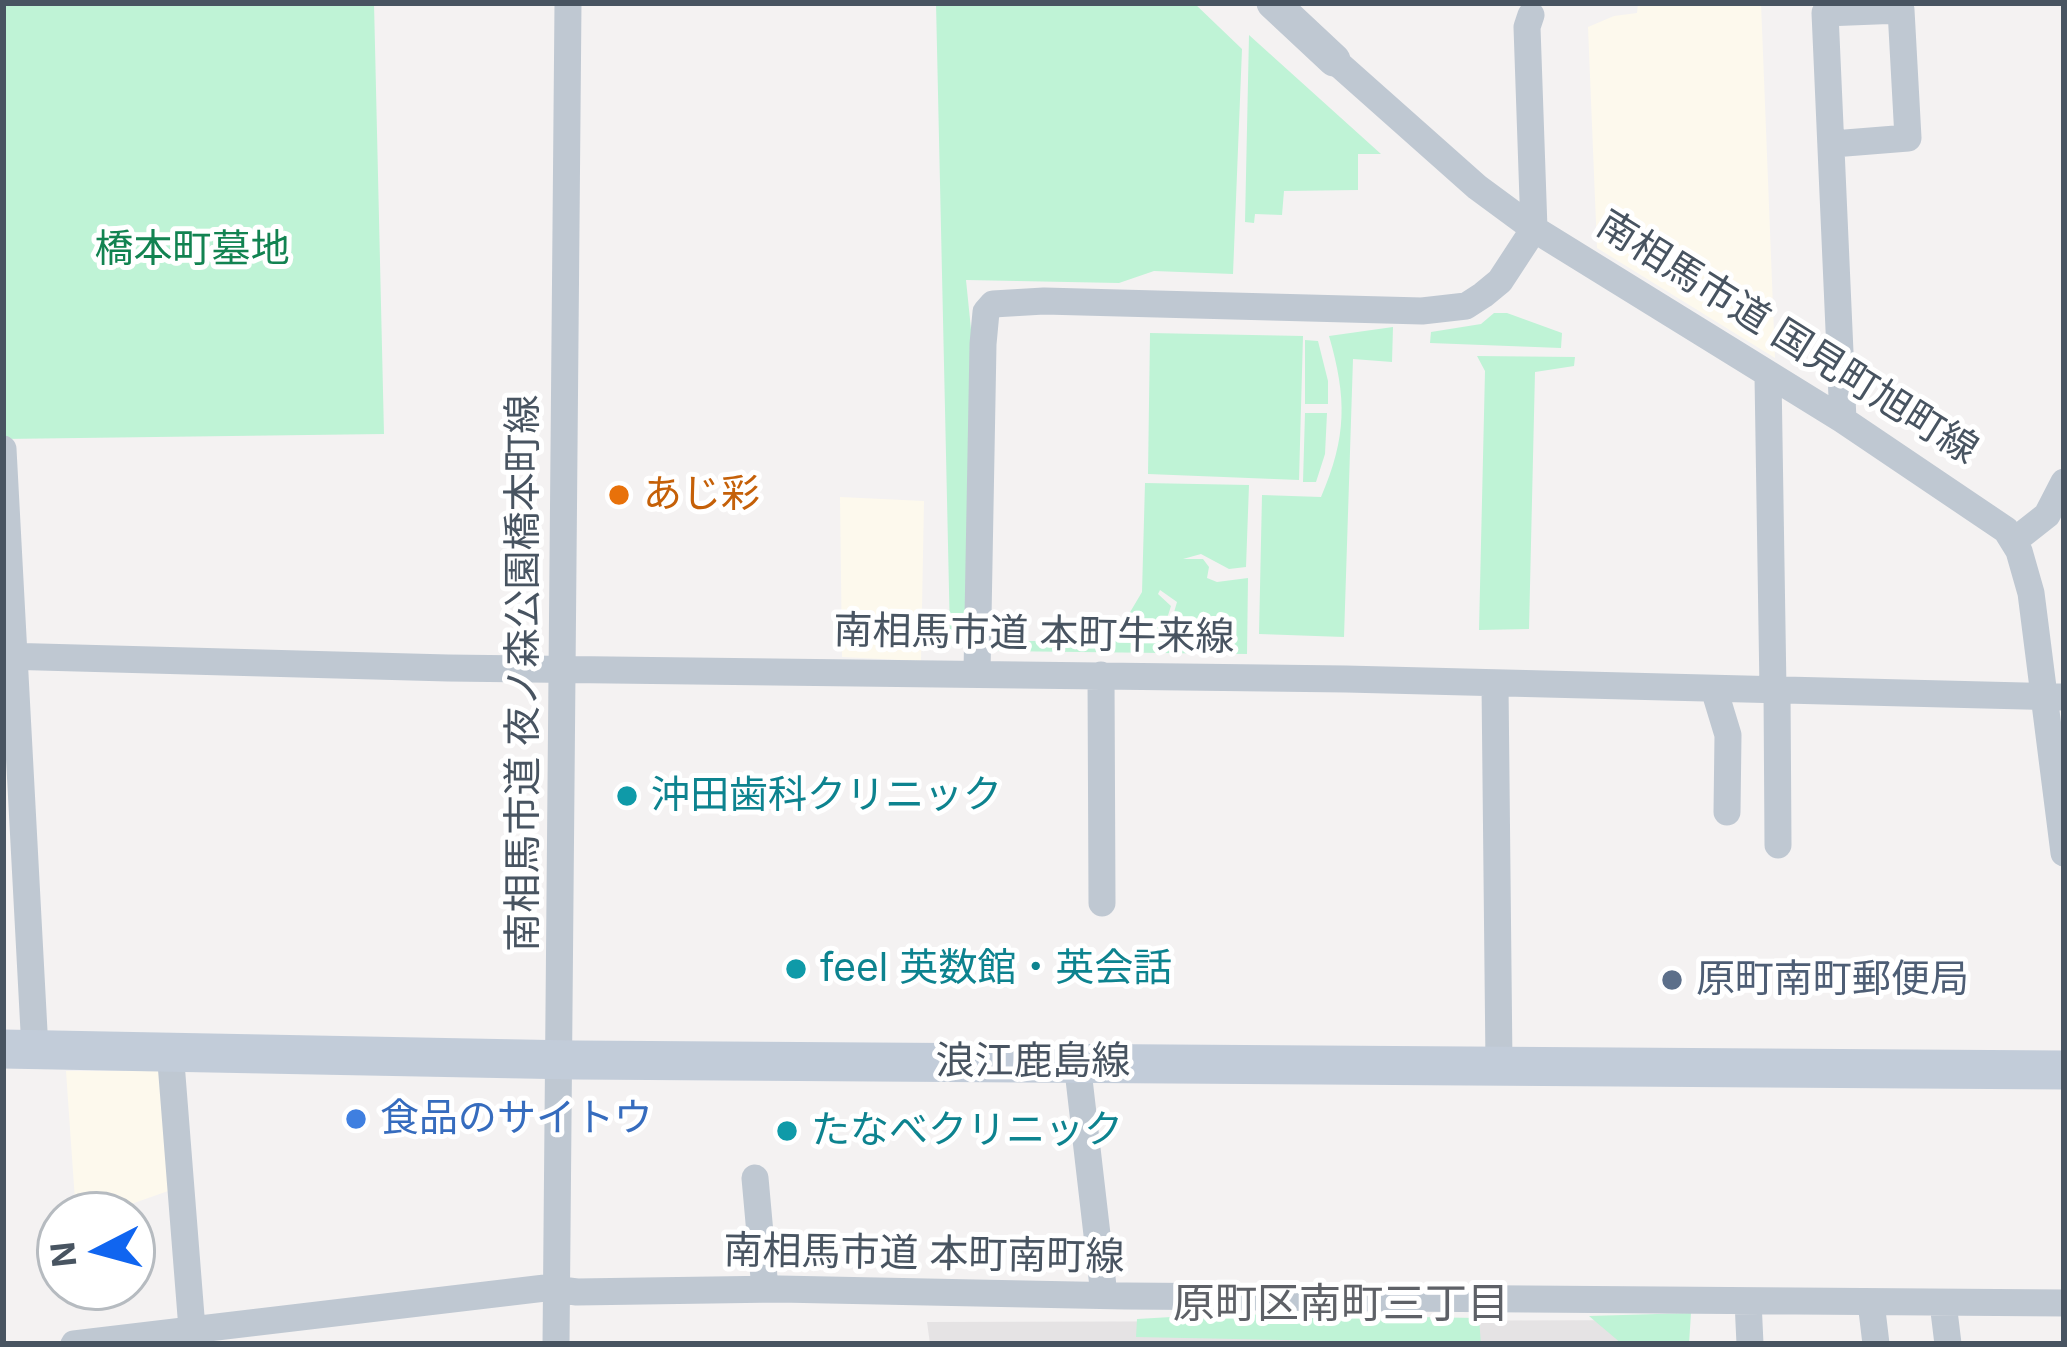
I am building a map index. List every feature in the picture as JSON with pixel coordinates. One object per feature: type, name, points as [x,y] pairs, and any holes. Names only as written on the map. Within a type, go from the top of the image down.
[{"type":"main road","name":"浪江鹿島線","points":[[19,1050],[2064,1070]]},
{"type":"street","name":"南相馬市道 夜ノ森公園橋本町線","points":[[556,1344],[568,3]]},
{"type":"street","name":"南相馬市道 国見町旭町線","points":[[1274,3],[1460,172],[1534,229],[1843,420],[1983,511],[2014,541]]},
{"type":"street","points":[[1833,144],[1908,138],[1901,10],[1825,13],[1843,420]]},
{"type":"street","points":[[977,672],[986,312],[993,304],[1044,301],[1444,310],[1466,306],[1500,281],[1534,229],[1527,27],[1531,15]]},
{"type":"street","points":[[1768,376],[1778,844]]},
{"type":"street","points":[[3,449],[19,1050]]},
{"type":"street","points":[[2064,482],[2047,515],[2014,541],[2031,593],[2053,697],[2064,853]]},
{"type":"street","name":"南相馬市道 本町牛来線","points":[[8,656],[2053,697]]},
{"type":"street","points":[[1101,675],[1102,904]]},
{"type":"street","points":[[1495,684],[1499,1065]]},
{"type":"street","points":[[1714,688],[1728,736],[1727,812]]},
{"type":"street","points":[[170,1050],[180,1335]]},
{"type":"street","points":[[1077,1062],[1104,1295]]},
{"type":"street","points":[[755,1178],[765,1289]]},
{"type":"street","name":"南相馬市道 本町南町線","points":[[74,1344],[556,1288],[627,1293],[765,1289],[2064,1303]]},
{"type":"street","points":[[1748,1301],[1750,1344]]},
{"type":"street","points":[[1870,1301],[1876,1344]]},
{"type":"street","points":[[1943,1303],[1948,1344]]},
{"type":"shaded area","points":[[1638,3],[1761,3],[1775,358],[1597,248],[1588,27],[1637,13]]},
{"type":"shaded area","points":[[840,497],[924,501],[921,661],[842,657]]},
{"type":"shaded area","points":[[66,1071],[166,1071],[171,1190],[156,1195],[156,1191],[74,1191]]},
{"type":"shaded area","points":[[1683,1320],[1686,1344],[930,1344],[927,1322]]},
{"type":"green space","name":"橋本町墓地","points":[[3,3],[374,3],[384,434],[3,439]]},
{"type":"green space","points":[[936,3],[1194,3],[1242,49],[1233,274],[1154,271],[1119,283],[966,280],[972,339],[965,635],[950,635]]},
{"type":"green space","points":[[1249,35],[1381,154],[1358,154],[1358,190],[1284,191],[1282,215],[1255,214],[1254,223],[1245,222]]},
{"type":"green space","points":[[1494,313],[1507,313],[1562,333],[1561,348],[1430,343],[1431,332],[1481,324]]},
{"type":"green space","points":[[1393,327],[1392,362],[1353,359],[1344,637],[1259,634],[1262,495],[1321,497],[1336,455],[1341,398],[1329,336]]},
{"type":"green space","points":[[1150,333],[1303,336],[1299,480],[1148,474]]},
{"type":"green space","points":[[1305,340],[1318,341],[1328,381],[1328,404],[1305,404]]},
{"type":"green space","points":[[1477,356],[1575,357],[1574,366],[1535,372],[1529,629],[1479,630],[1485,371]]},
{"type":"green space","points":[[1305,413],[1327,413],[1325,454],[1316,482],[1303,482]]},
{"type":"green space","points":[[1145,483],[1249,485],[1246,567],[1229,569],[1201,554],[1183,559],[1203,559],[1209,567],[1207,578],[1217,582],[1248,578],[1247,654],[996,651],[997,641],[1158,641],[1168,633],[1177,602],[1160,590],[1158,594],[1171,606],[1164,628],[1145,633],[1128,627],[1129,614],[1142,592]]},
{"type":"green space","points":[[1691,1313],[1689,1344],[1622,1344],[1589,1316]]},
{"type":"green space","points":[[1223,1314],[1479,1318],[1481,1344],[1136,1337],[1137,1319]]},
{"type":"place","name":"あじ彩","points":[[619,495]]},
{"type":"place","name":"沖田歯科クリニック","points":[[627,796]]},
{"type":"place","name":"feel 英数館・英会話","points":[[796,969]]},
{"type":"place","name":"原町南町郵便局","points":[[1672,980]]},
{"type":"place","name":"食品のサイトウ","points":[[356,1119]]},
{"type":"place","name":"たなべクリニック","points":[[787,1131]]},
{"type":"district","name":"原町区南町三丁目","points":[[1341,1305]]}]
